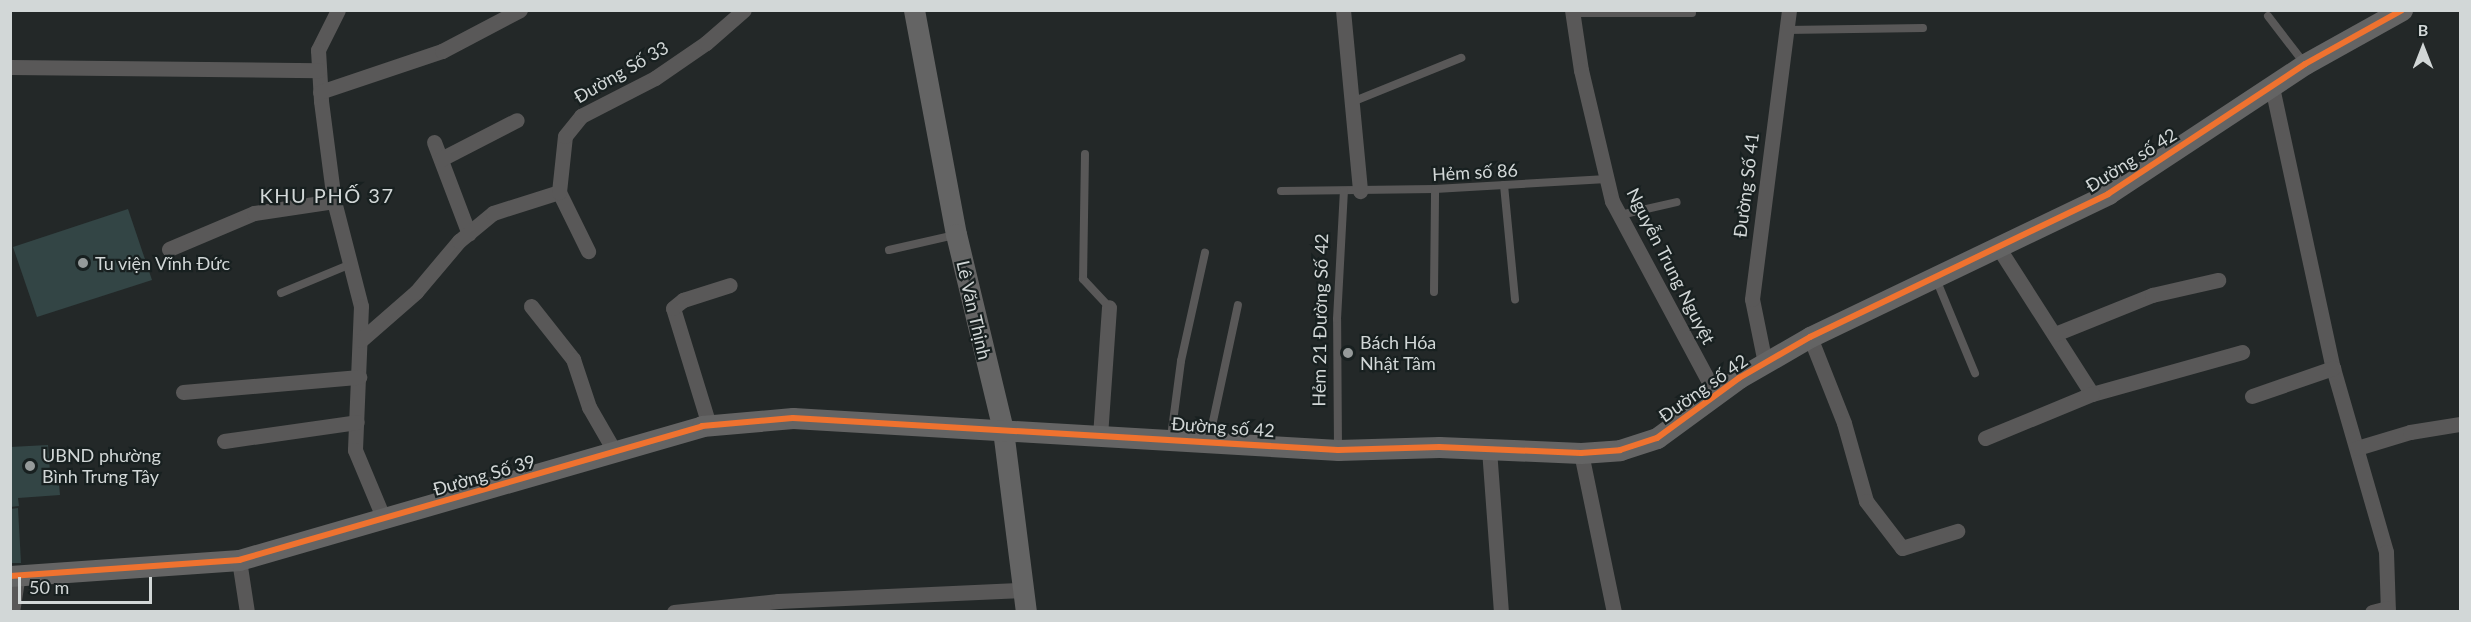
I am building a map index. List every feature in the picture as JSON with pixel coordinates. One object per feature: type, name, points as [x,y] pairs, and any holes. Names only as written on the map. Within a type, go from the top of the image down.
[{"type":"street","points":[[338,10],[318,50],[320,92],[334,201],[362,306],[355,450],[383,517]]},
{"type":"street","points":[[320,92],[442,51],[520,10]]},
{"type":"street","name":"Đường Số 33","points":[[559,192],[565,136],[581,116],[655,78],[706,43],[744,10]]},
{"type":"street","name":"Lê Văn Thịnh","points":[[914,10],[957,234],[1003,430],[1026,612]]},
{"type":"street","points":[[1343,10],[1360,191]]},
{"type":"street","name":"Đường Số 41","points":[[1765,363],[1752,299],[1789,10]]},
{"type":"street","name":"Đường số 42","points":[[1003,430],[1338,450],[1489,449],[1581,453],[1620,450],[1657,438],[1716,395],[1765,363],[1810,338],[2108,194],[2305,64],[2402,10]]},
{"type":"street","name":"Nguyễn Trung Nguyệt","points":[[1572,12],[1606,179],[1620,215],[1716,395]]},
{"type":"street","points":[[10,67],[319,70]]},
{"type":"street","points":[[2272,87],[2333,368],[2386,552],[2391,610],[2372,612]]},
{"type":"street","points":[[441,159],[517,120]]},
{"type":"street","points":[[434,142],[469,234]]},
{"type":"street","points":[[362,340],[416,292],[469,234],[493,213],[559,192],[588,251]]},
{"type":"street","points":[[169,249],[254,213],[334,201]]},
{"type":"street","points":[[1998,248],[2092,394]]},
{"type":"street","points":[[2055,334],[2152,295],[2218,279]]},
{"type":"street","points":[[709,426],[673,308],[683,300],[730,285]]},
{"type":"street","points":[[531,306],[573,359],[589,407],[616,454]]},
{"type":"street","points":[[1100,436],[1109,307]]},
{"type":"street","points":[[1810,338],[1844,423],[1866,501],[1902,549],[1957,531]]},
{"type":"street","points":[[1985,438],[2092,394],[2242,352]]},
{"type":"street","points":[[2252,396],[2333,368]]},
{"type":"street","points":[[183,392],[359,377]]},
{"type":"street","name":"Đường Số 39","points":[[14,576],[239,560],[383,517],[616,454],[709,426],[793,418],[1003,430]]},
{"type":"street","points":[[224,441],[357,422]]},
{"type":"street","points":[[2357,448],[2410,432],[2460,424]]},
{"type":"street","points":[[1489,449],[1501,612]]},
{"type":"street","points":[[1581,453],[1614,612]]},
{"type":"street","points":[[239,560],[247,612]]},
{"type":"street","points":[[12,612],[14,576]]},
{"type":"street","points":[[674,612],[1023,590]]},
{"type":"lane","points":[[1572,12],[1692,13]]},
{"type":"lane","points":[[2268,16],[2305,64]]},
{"type":"lane","points":[[1785,30],[1923,28]]},
{"type":"lane","points":[[1352,102],[1461,58]]},
{"type":"lane","points":[[1084,154],[1083,279],[1109,307]]},
{"type":"lane","name":"Hẻm số 86","points":[[1281,191],[1435,189],[1606,179]]},
{"type":"lane","points":[[1503,185],[1515,299]]},
{"type":"lane","points":[[1434,292],[1435,189]]},
{"type":"lane","name":"Hẻm 21 Đường Số 42","points":[[1338,450],[1337,319],[1344,191]]},
{"type":"lane","points":[[1620,215],[1677,202]]},
{"type":"lane","points":[[889,250],[957,234]]},
{"type":"lane","points":[[1171,439],[1181,361],[1205,253]]},
{"type":"lane","points":[[281,293],[351,264]]},
{"type":"lane","points":[[1935,278],[1975,372]]},
{"type":"lane","points":[[1209,441],[1238,305]]},
{"type":"building","name":"Tu viện Vĩnh Đức","points":[[128,209],[152,280],[37,317],[13,247]]},
{"type":"building","name":"UBND phường Bình Trưng Tây","points":[[48,445],[51,485],[59,484],[60,495],[18,498],[19,506],[10,507],[10,447]]},
{"type":"building","points":[[18,508],[21,563],[10,563],[10,509]]},
{"type":"cycle path","points":[[10,576],[239,560],[702,426],[793,418],[1338,450],[1439,447],[1581,453],[1620,450],[1657,438],[1739,378],[1810,337],[2108,194],[2305,64],[2402,10]]},
{"type":"place","name":"Tu viện Vĩnh Đức","points":[[83,263]]},
{"type":"place","name":"Bách Hóa Nhật Tâm","points":[[1348,353]]},
{"type":"place","name":"UBND phường Bình Trưng Tây","points":[[30,466]]},
{"type":"district","name":"KHU PHỐ 37","points":[[327,195]]}]
